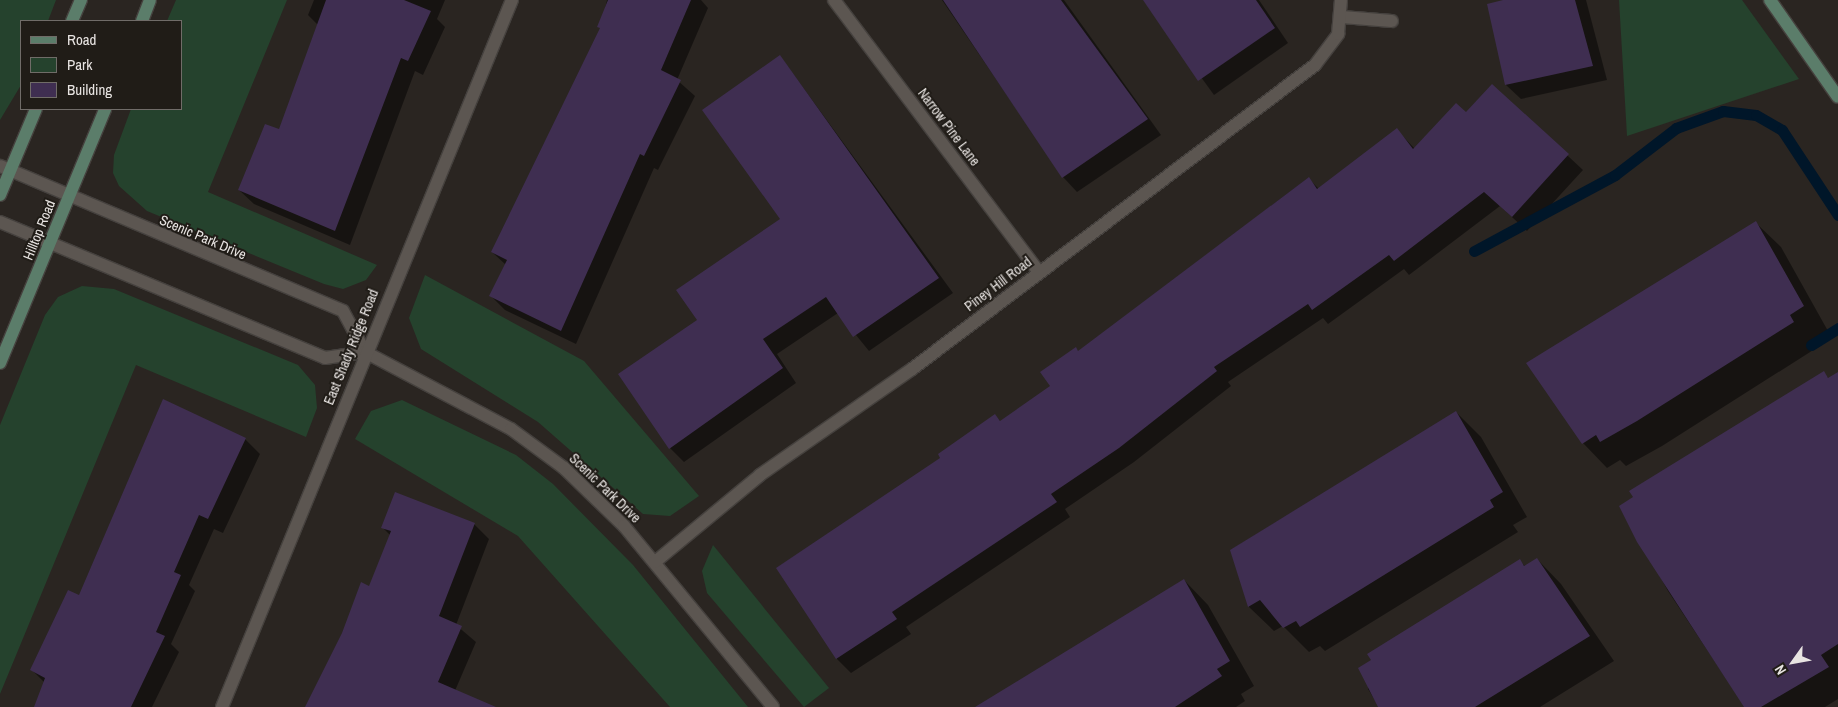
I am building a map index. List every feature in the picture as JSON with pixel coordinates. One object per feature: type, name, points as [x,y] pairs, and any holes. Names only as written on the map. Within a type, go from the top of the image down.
[{"type":"main road","points":[[72,20],[81,0]]},
{"type":"main road","points":[[142,20],[150,0]]},
{"type":"main road","points":[[1770,0],[1838,97]]},
{"type":"main road","points":[[0,196],[5,168],[35,110]]},
{"type":"main road","name":"Hilltop Road","points":[[0,363],[105,110]]},
{"type":"street","name":"East Shady Ridge Road","points":[[222,707],[364,352],[512,0]]},
{"type":"street","name":"Narrow Pine Lane","points":[[834,0],[1039,272]]},
{"type":"street","points":[[1341,0],[1342,17],[1392,21]]},
{"type":"street","name":"Piney Hill Road","points":[[655,562],[760,475],[892,384],[1316,65],[1332,45],[1342,17]]},
{"type":"street","name":"Scenic Park Drive","points":[[5,168],[344,311],[364,352],[470,405],[540,449],[603,504],[655,562],[773,707]]},
{"type":"street","points":[[0,222],[325,358],[364,352]]},
{"type":"green space","points":[[0,0],[56,0],[48,20],[20,20],[20,87],[0,120]]},
{"type":"green space","points":[[176,0],[287,0],[208,192],[377,265],[366,280],[343,289],[324,284],[147,211],[119,186],[113,173],[114,155],[131,110],[182,110],[182,20],[167,20]]},
{"type":"green space","points":[[1619,0],[1742,0],[1799,79],[1627,136]]},
{"type":"green space","points":[[425,275],[584,361],[699,496],[670,516],[643,514],[538,422],[421,349],[409,318]]},
{"type":"green space","points":[[82,286],[114,289],[298,365],[315,385],[317,408],[306,437],[136,365],[0,694],[0,425],[45,315],[58,297]]},
{"type":"green space","points":[[402,400],[516,455],[553,484],[633,565],[748,707],[670,707],[518,536],[355,439],[371,411]]},
{"type":"green space","points":[[713,545],[829,688],[804,707],[707,593],[702,571]]},
{"type":"building","points":[[326,0],[404,0],[431,11],[408,61],[401,58],[335,231],[238,190],[265,124],[279,129]]},
{"type":"building","points":[[608,0],[691,0],[661,70],[681,80],[644,156],[640,154],[561,331],[489,296],[507,260],[491,252],[600,28],[597,27]]},
{"type":"building","points":[[943,0],[1061,0],[1148,119],[1062,178]]},
{"type":"building","points":[[1143,0],[1256,0],[1275,28],[1198,81]]},
{"type":"building","points":[[1503,0],[1575,0],[1593,66],[1505,85],[1487,4]]},
{"type":"building","points":[[780,55],[939,278],[853,337],[826,297],[763,339],[783,368],[669,449],[618,374],[697,320],[676,290],[780,219],[702,110]]},
{"type":"building","points":[[1492,84],[1569,154],[1512,217],[1484,192],[1394,261],[1389,255],[1312,310],[1308,304],[1214,367],[1217,371],[1119,448],[1051,494],[1057,502],[892,612],[897,619],[836,659],[776,568],[940,458],[938,454],[995,414],[1000,421],[1050,386],[1040,372],[1076,347],[1078,351],[1309,177],[1317,189],[1397,128],[1413,149],[1456,103],[1466,112]]},
{"type":"building","points":[[1756,221],[1804,306],[1790,315],[1794,322],[1637,421],[1600,442],[1596,435],[1582,444],[1526,363]]},
{"type":"building","points":[[1824,371],[1828,378],[1838,372],[1838,644],[1821,655],[1829,667],[1761,707],[1744,707],[1637,542],[1619,506],[1633,497],[1629,491]]},
{"type":"building","points":[[163,399],[246,438],[208,519],[199,515],[174,572],[181,575],[156,632],[165,636],[131,707],[34,707],[45,678],[30,670],[68,590],[79,595]]},
{"type":"building","points":[[1456,411],[1503,492],[1490,500],[1494,507],[1300,627],[1296,621],[1283,628],[1260,600],[1248,607],[1230,550]]},
{"type":"building","points":[[395,492],[475,523],[439,616],[462,626],[438,682],[496,707],[305,707],[342,633],[361,582],[369,586],[391,531],[381,528]]},
{"type":"building","points":[[1537,558],[1590,636],[1475,707],[1378,707],[1358,668],[1371,660],[1367,654],[1520,559],[1524,566]]},
{"type":"building","points":[[1184,579],[1230,661],[1217,669],[1222,676],[1175,707],[975,707]]},
{"type":"waterway","points":[[1474,251],[1615,175],[1676,128],[1723,111],[1756,115],[1782,130],[1838,215]]},
{"type":"waterway","points":[[1811,345],[1838,328]]}]
